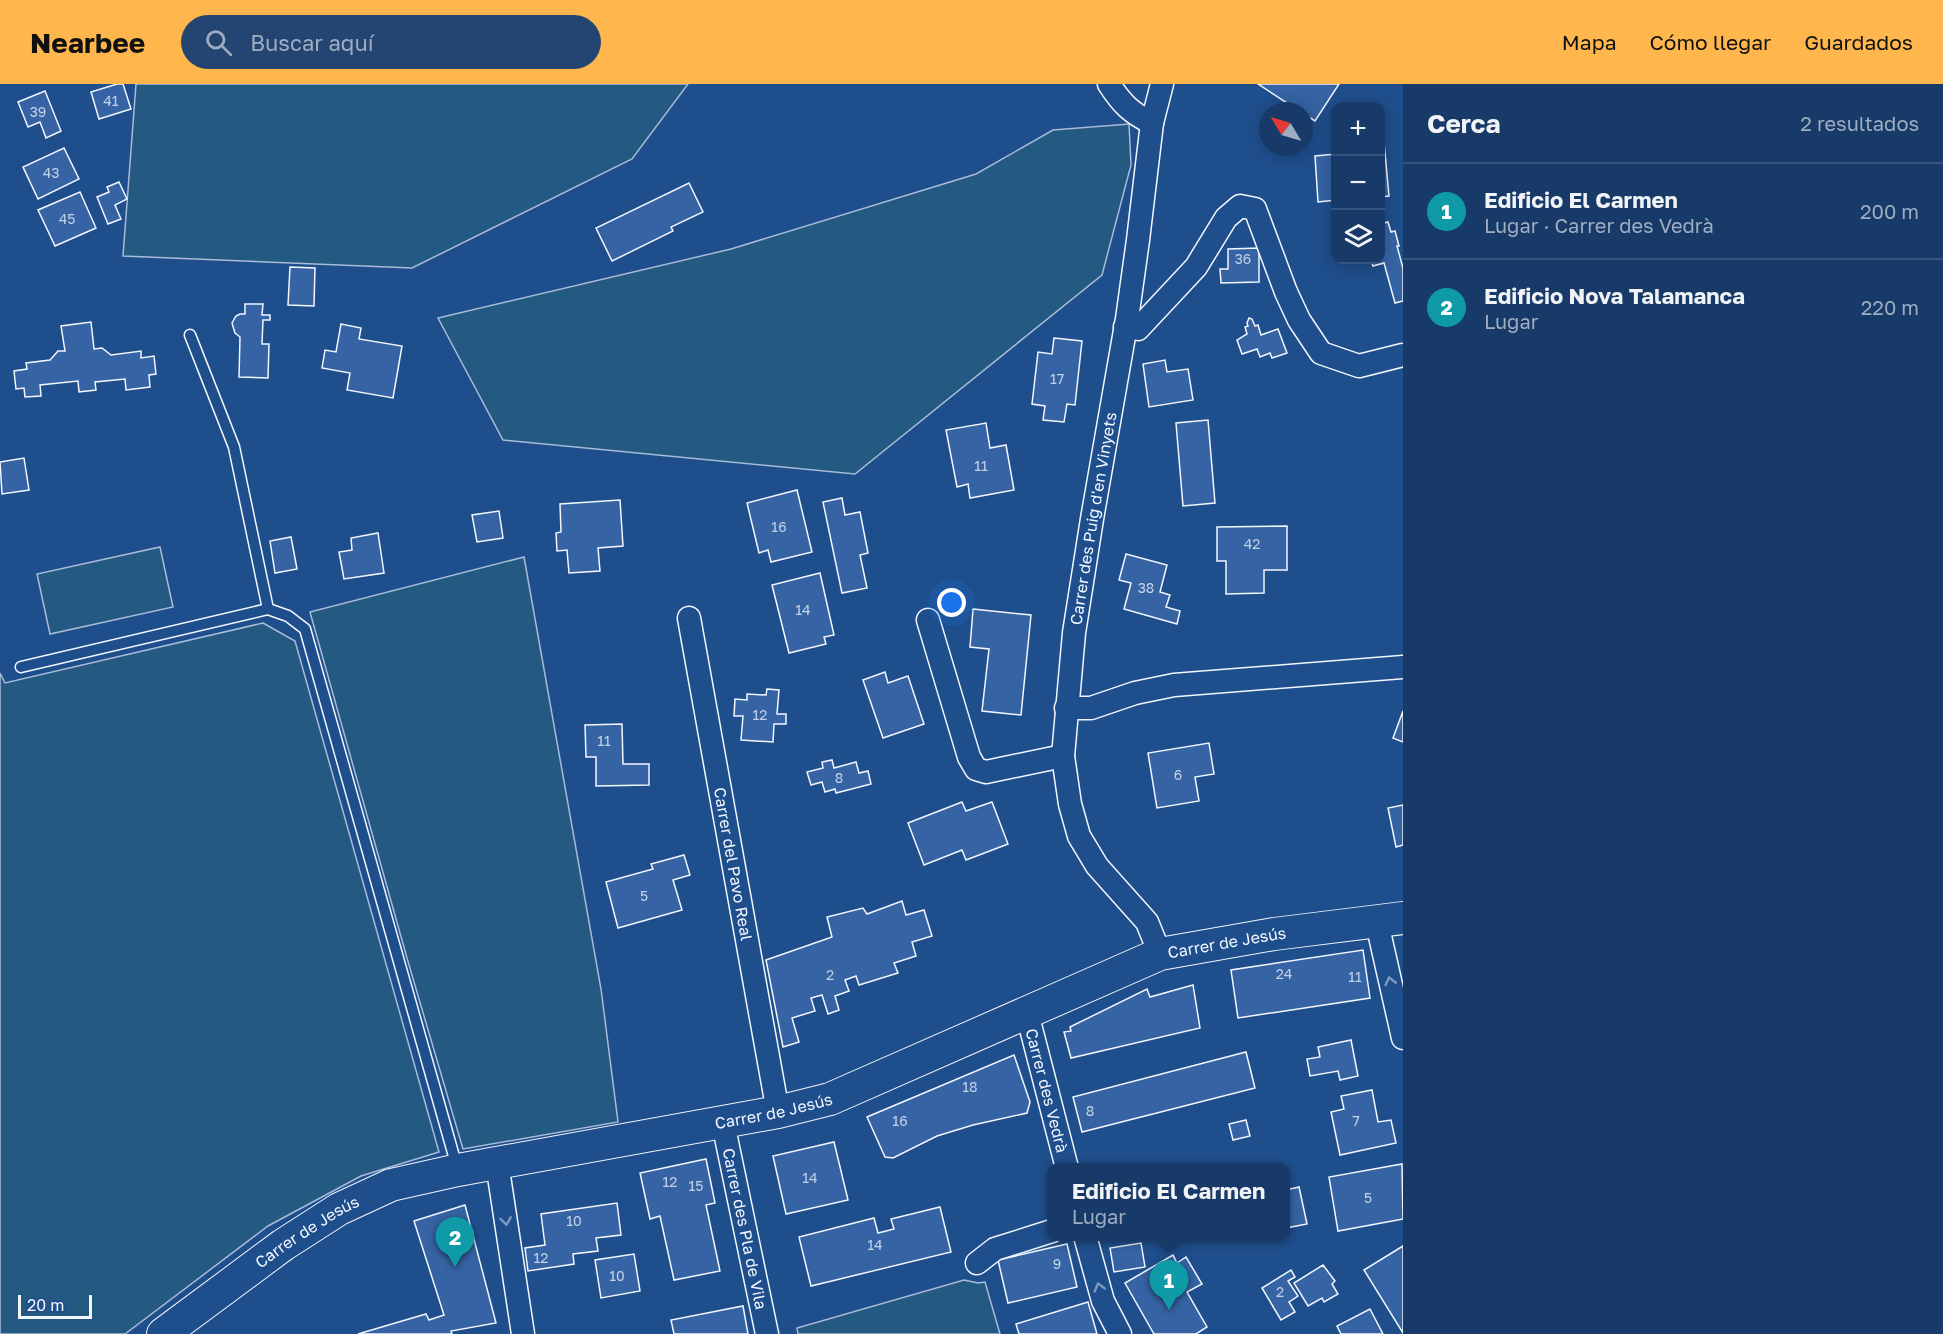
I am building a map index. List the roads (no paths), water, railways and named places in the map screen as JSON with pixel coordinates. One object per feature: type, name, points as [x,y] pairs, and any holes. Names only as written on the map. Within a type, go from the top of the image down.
[{"type":"street","points":[[1109,84],[1122,103],[1136,115],[1152,123]]},
{"type":"street","name":"Carrer des Puig d'en Vinyets","points":[[1160,954],[1147,922],[1097,866],[1079,836],[1070,804],[1063,756],[1074,633],[1125,327],[1152,123],[1162,84]]},
{"type":"street","points":[[1125,327],[1138,329],[1196,267],[1226,218],[1240,206],[1254,209],[1299,320],[1321,353],[1359,366],[1403,355]]},
{"type":"street","name":"Carrer del Pavo Real","points":[[689,618],[778,1112]]},
{"type":"street","points":[[928,620],[969,757],[976,769],[986,772],[1063,756]]},
{"type":"street","points":[[1066,708],[1091,708],[1135,693],[1174,685],[1403,667]]},
{"type":"street","points":[[1390,921],[1403,1038]]},
{"type":"street","name":"Carrer de Jesús","points":[[163,1334],[283,1245],[339,1209],[391,1185],[458,1170],[723,1123],[830,1100],[1160,954],[1274,934],[1390,921]]},
{"type":"street","name":"Carrer des Vedrà","points":[[1027,1013],[1066,1163]]},
{"type":"street","name":"Carrer des Pla de Vila","points":[[723,1123],[767,1334]]},
{"type":"street","points":[[497,1163],[523,1334]]},
{"type":"street","points":[[977,1263],[995,1249],[1047,1233]]},
{"type":"street","points":[[1086,1241],[1103,1301],[1120,1334]]},
{"type":"lane","points":[[190,335],[234,447],[268,609]]},
{"type":"lane","points":[[21,667],[268,609],[288,616],[305,629],[458,1170]]},
{"type":"place","name":"Edificio Nova Talamanca","points":[[455,1267]]},
{"type":"place","name":"Edificio El Carmen","points":[[1169,1310]]}]
